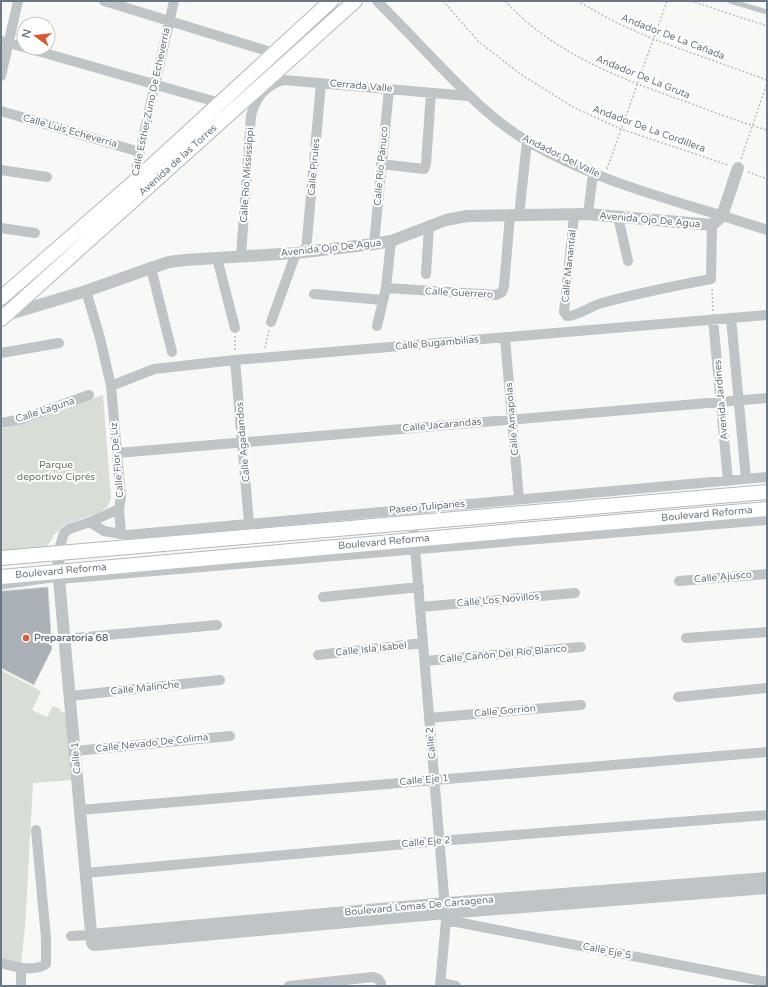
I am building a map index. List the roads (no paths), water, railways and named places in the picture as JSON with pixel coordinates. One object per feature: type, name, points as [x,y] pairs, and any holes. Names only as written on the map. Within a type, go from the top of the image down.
[{"type":"main road","name":"Avenida de las Torres","points":[[1,298],[134,182],[331,1]]},
{"type":"main road","name":"Avenida de las Torres","points":[[3,316],[131,203],[338,8],[355,1]]},
{"type":"main road","name":"Boulevard Reforma","points":[[1,558],[767,492]]},
{"type":"main road","name":"Boulevard Reforma","points":[[1,577],[59,575],[415,544],[767,509]]},
{"type":"street","points":[[1,76],[5,42],[18,1]]},
{"type":"street","points":[[104,1],[169,20],[274,54]]},
{"type":"street","name":"Calle Esther Zuno De Echeverría","points":[[131,203],[140,152],[174,1]]},
{"type":"street","name":"Andador Del Valle","points":[[377,1],[468,96],[492,116],[527,141],[604,178],[767,230]]},
{"type":"street","points":[[5,42],[16,45]]},
{"type":"street","points":[[55,56],[220,103]]},
{"type":"street","name":"Cerrada Valle","points":[[260,95],[276,82],[284,80],[468,96]]},
{"type":"street","name":"Calle Pirules","points":[[271,322],[301,252],[321,83]]},
{"type":"street","name":"Calle Río Pánuco","points":[[374,244],[389,89]]},
{"type":"street","points":[[381,164],[424,169],[426,164],[431,93]]},
{"type":"street","name":"Calle Río Mississippi","points":[[241,256],[251,116],[260,95]]},
{"type":"street","name":"Calle Luis Echeverría","points":[[1,111],[140,152]]},
{"type":"street","points":[[514,216],[527,141]]},
{"type":"street","points":[[712,225],[722,216],[738,168]]},
{"type":"street","points":[[1,170],[47,177]]},
{"type":"street","points":[[588,214],[593,173]]},
{"type":"street","name":"Avenida Ojo De Agua","points":[[3,316],[86,291],[169,262],[301,252],[374,244],[391,240],[446,220],[467,216],[588,214],[712,225]]},
{"type":"street","name":"Calle Manantial","points":[[574,215],[564,312],[567,316],[572,316],[594,305],[635,294],[711,280],[712,225]]},
{"type":"street","name":"Calle Guerrero","points":[[386,288],[496,295],[502,292],[514,216]]},
{"type":"street","points":[[618,217],[628,261]]},
{"type":"street","points":[[426,274],[429,227]]},
{"type":"street","points":[[1,228],[35,233]]},
{"type":"street","points":[[377,326],[386,288],[391,240]]},
{"type":"street","points":[[217,258],[235,328]]},
{"type":"street","points":[[151,268],[172,352]]},
{"type":"street","name":"Calle Flor De Liz","points":[[86,291],[100,338],[111,386],[121,498],[119,509],[121,534]]},
{"type":"street","points":[[314,294],[383,300]]},
{"type":"street","name":"Calle Bugambilias","points":[[111,386],[154,369],[235,360],[767,315]]},
{"type":"street","name":"Avenida Jardines","points":[[731,318],[746,479]]},
{"type":"street","name":"Avenida Jardines","points":[[713,319],[728,480]]},
{"type":"street","name":"Calle Amapolas","points":[[505,338],[519,499]]},
{"type":"street","points":[[1,353],[59,344]]},
{"type":"street","name":"Calle Agadandos","points":[[235,360],[249,523]]},
{"type":"street","name":"Calle Laguna","points":[[1,423],[22,419],[89,396]]},
{"type":"street","name":"Calle Jacarandas","points":[[117,453],[767,398]]},
{"type":"street","name":"Paseo Tulipanes","points":[[90,522],[104,531],[127,535],[767,477]]},
{"type":"street","points":[[58,553],[64,533],[69,529],[90,522],[119,509]]},
{"type":"street","points":[[415,544],[767,520]]},
{"type":"street","name":"Calle 2","points":[[413,523],[445,912],[440,984]]},
{"type":"street","name":"Calle 1","points":[[58,553],[64,639],[92,940]]},
{"type":"street","name":"Calle Ajusco","points":[[679,581],[767,574]]},
{"type":"street","points":[[323,597],[419,587]]},
{"type":"street","name":"Calle Los Novillos","points":[[421,607],[575,593]]},
{"type":"street","points":[[64,639],[217,625]]},
{"type":"street","points":[[686,638],[767,632]]},
{"type":"street","name":"Calle Isla Isabel","points":[[318,655],[424,643]]},
{"type":"street","name":"Calle Cañón Del Río Blanco","points":[[425,661],[581,648]]},
{"type":"street","name":"Calle Malinche","points":[[70,696],[220,680]]},
{"type":"street","points":[[678,697],[767,688]]},
{"type":"street","name":"Calle Gorrión","points":[[429,718],[581,705]]},
{"type":"street","name":"Calle Nevado De Colima","points":[[75,751],[230,736]]},
{"type":"street","name":"Calle Eje 1","points":[[80,810],[767,752]]},
{"type":"street","name":"Calle Eje 2","points":[[85,873],[439,841],[767,815]]},
{"type":"street","points":[[1,963],[21,968],[42,966],[46,964],[46,938],[36,830]]},
{"type":"street","name":"Boulevard Lomas De Cartagena","points":[[445,912],[767,878]]},
{"type":"street","name":"Boulevard Lomas De Cartagena","points":[[71,936],[92,940],[254,926],[767,888]]},
{"type":"street","name":"Calle Eje 5","points":[[445,912],[767,982]]},
{"type":"street","points":[[21,968],[21,986]]},
{"type":"street","points":[[289,986],[373,978],[380,982]]},
{"type":"street","points":[[440,984],[456,986]]},
{"type":"lane","points":[[730,1],[767,12]]},
{"type":"lane","points":[[1,587],[59,575]]},
{"type":"place","name":"Preparatoria 68","points":[[26,638]]},
{"type":"park label","name":"Parque deportivo Ciprés","points":[[56,470]]}]
